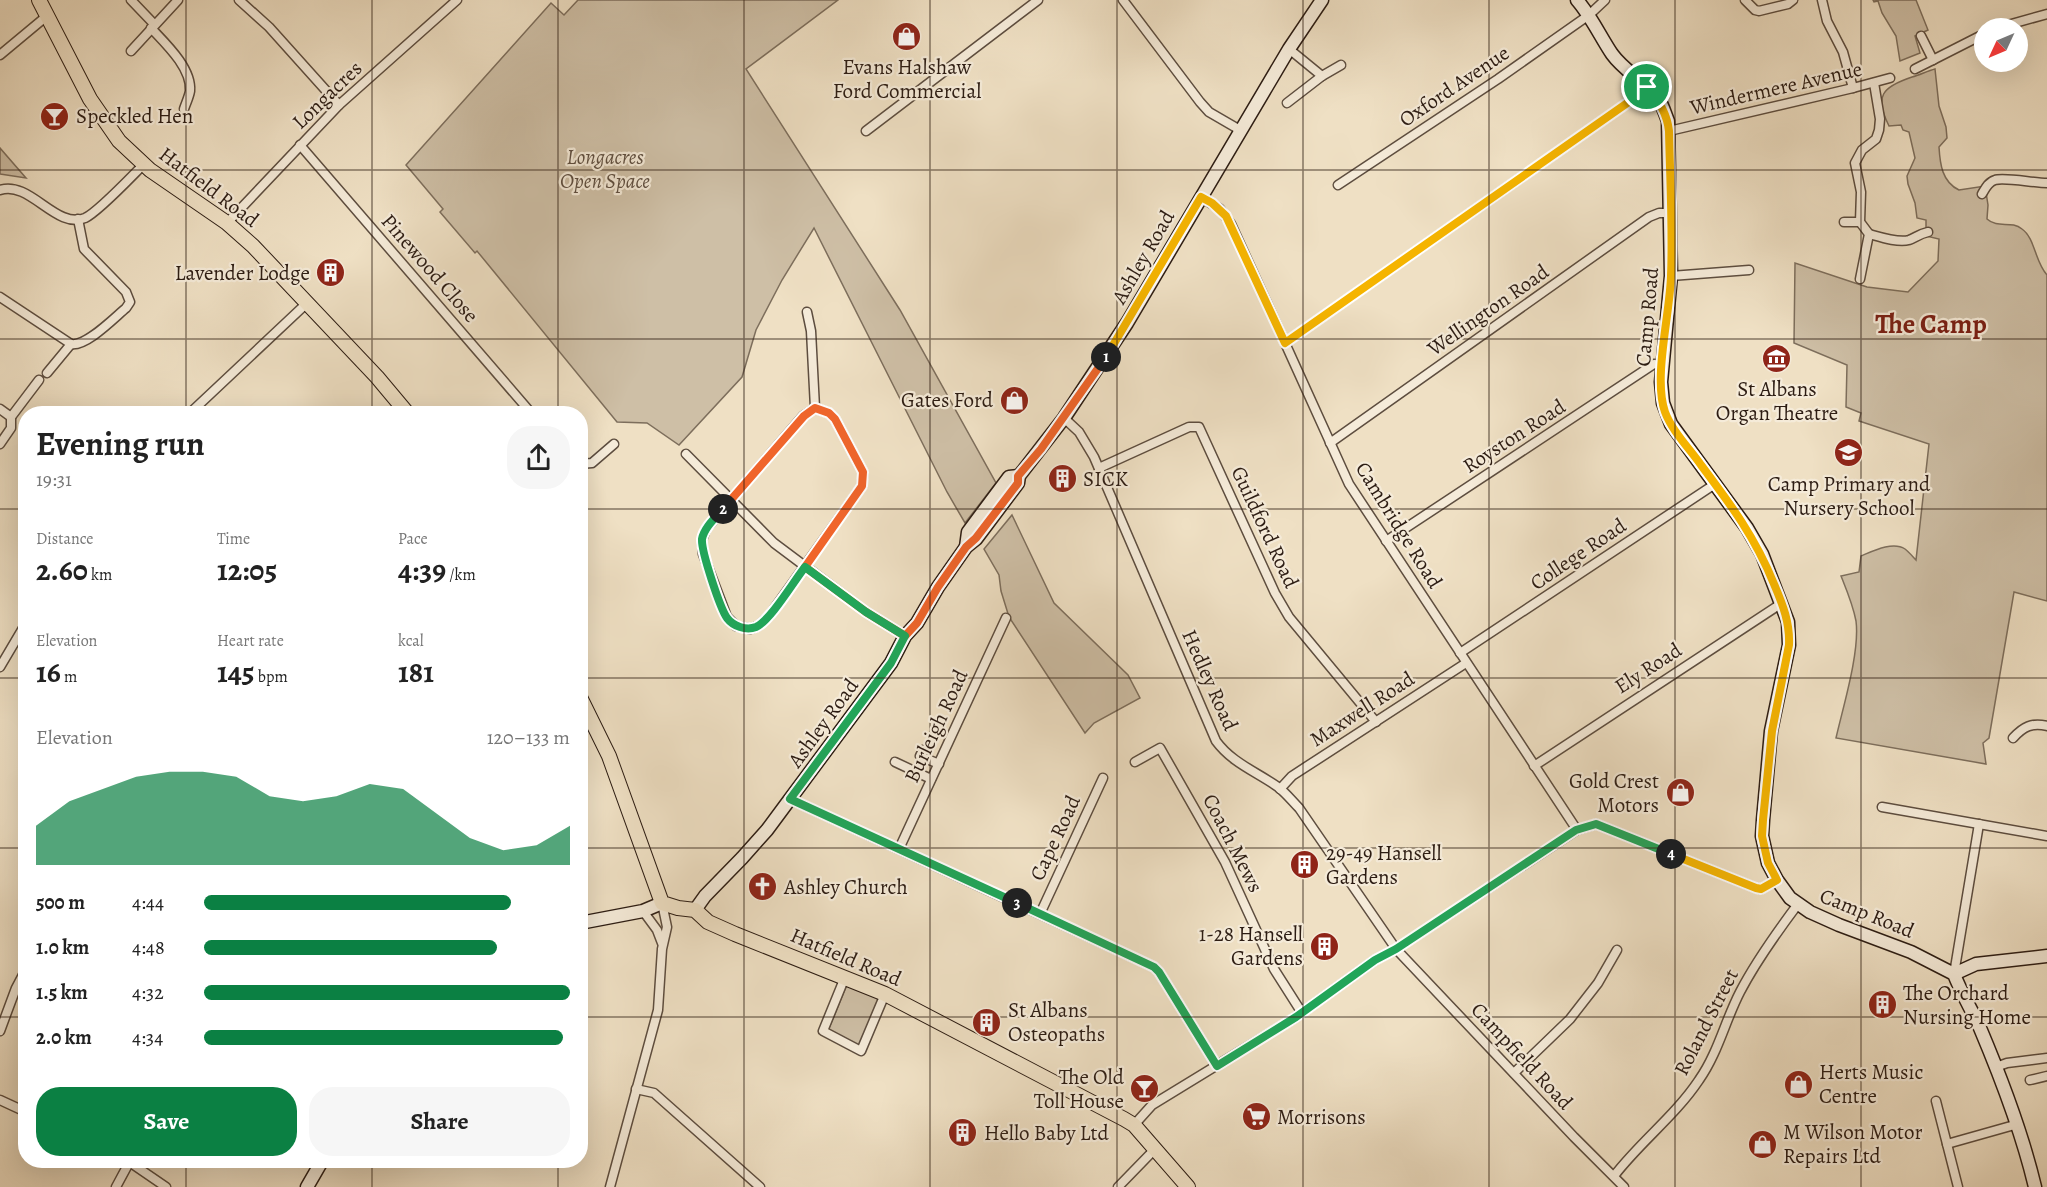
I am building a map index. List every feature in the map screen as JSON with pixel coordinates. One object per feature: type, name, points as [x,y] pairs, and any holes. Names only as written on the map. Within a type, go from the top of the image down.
[{"type":"main road","name":"Hatfield Road","points":[[39,0],[90,99],[111,132],[143,165],[227,223],[253,246],[377,377],[401,406]]},
{"type":"main road","points":[[588,713],[609,756],[662,903]]},
{"type":"main road","name":"Hatfield Road","points":[[662,903],[695,910],[708,922],[735,934],[885,994],[1134,1125],[1188,1187]]},
{"type":"street","points":[[131,0],[176,55],[189,79],[190,91],[184,109]]},
{"type":"street","points":[[131,51],[178,0]]},
{"type":"street","points":[[239,0],[269,27],[339,105]]},
{"type":"street","name":"Longacres","points":[[227,223],[339,105],[458,0]]},
{"type":"street","points":[[866,130],[1038,0]]},
{"type":"street","points":[[1123,0],[1209,112],[1240,130]]},
{"type":"street","name":"Ashley Road","points":[[695,910],[705,896],[760,837],[790,799],[891,663],[905,636],[917,623],[966,547],[976,538],[993,507],[1018,483],[1018,476],[1064,418],[1127,323],[1240,130],[1322,0]]},
{"type":"street","name":"Camp Road","points":[[1577,0],[1589,15],[1612,54],[1624,68],[1647,87],[1660,103],[1668,121],[1671,276],[1661,392],[1666,413],[1676,431],[1747,528],[1762,554],[1788,622],[1789,645],[1772,731],[1762,828],[1768,863],[1777,880],[1798,904],[1810,912],[1911,952],[1954,974]]},
{"type":"street","name":"Oxford Avenue","points":[[1338,185],[1498,79],[1589,15],[1605,0]]},
{"type":"street","points":[[1745,0],[1759,11],[1788,4],[1793,0]]},
{"type":"street","points":[[1822,0],[1827,21],[1843,52],[1853,88]]},
{"type":"street","points":[[2028,19],[2047,14]]},
{"type":"street","points":[[0,55],[48,15]]},
{"type":"street","points":[[1921,36],[1933,60]]},
{"type":"street","points":[[1915,69],[1974,39]]},
{"type":"street","points":[[1289,49],[1323,76]]},
{"type":"street","points":[[1287,103],[1341,65]]},
{"type":"street","name":"Windermere Avenue","points":[[1669,131],[1890,78]]},
{"type":"street","points":[[1874,83],[1880,126],[1876,139],[1862,150],[1855,163],[1861,192],[1860,222],[1869,234],[1886,238],[1909,240],[1918,234],[1928,232]]},
{"type":"street","points":[[1285,343],[1647,87]]},
{"type":"street","name":"Pinewood Close","points":[[300,146],[525,406]]},
{"type":"street","points":[[0,190],[16,189],[60,215],[78,219],[90,214],[143,165]]},
{"type":"street","points":[[1982,194],[1989,183],[1996,180],[2047,183]]},
{"type":"street","name":"Cambridge Road","points":[[1201,197],[1212,203],[1226,216],[1349,484],[1576,830]]},
{"type":"street","name":"Wellington Road","points":[[1330,443],[1649,218],[1659,213],[1670,213]]},
{"type":"street","points":[[0,297],[70,344],[75,345],[84,341],[126,308],[130,302],[126,292],[84,249],[78,219]]},
{"type":"street","points":[[1844,222],[1860,222]]},
{"type":"street","points":[[1860,279],[1869,234]]},
{"type":"street","points":[[1671,276],[1749,270]]},
{"type":"street","points":[[198,406],[307,303]]},
{"type":"street","points":[[807,312],[811,331],[815,408]]},
{"type":"street","points":[[47,373],[70,344]]},
{"type":"street","name":"Royston Road","points":[[1386,541],[1654,364],[1663,365]]},
{"type":"street","points":[[19,406],[39,380]]},
{"type":"street","points":[[0,444],[11,428],[11,417],[18,408]]},
{"type":"street","points":[[815,408],[829,413],[835,419],[863,472],[862,486],[769,616],[758,626],[750,629],[736,626],[727,617],[703,554],[702,540],[706,529],[730,500],[804,416],[815,408]]},
{"type":"street","points":[[0,409],[11,417]]},
{"type":"street","name":"Hedley Road","points":[[1064,418],[1087,442],[1216,741],[1223,751],[1280,789],[1307,818],[1396,949]]},
{"type":"street","name":"Guildford Road","points":[[1099,468],[1189,427],[1199,427],[1275,593],[1289,617],[1376,722]]},
{"type":"street","points":[[588,464],[592,464],[614,444]]},
{"type":"street","points":[[686,454],[774,543],[866,612],[905,636]]},
{"type":"street","name":"College Road","points":[[1460,654],[1715,484]]},
{"type":"street","name":"Ely Road","points":[[1534,766],[1782,603]]},
{"type":"street","name":"Burleigh Road","points":[[899,849],[1005,618]]},
{"type":"street","points":[[0,668],[18,636]]},
{"type":"street","name":"Maxwell Road","points":[[1280,789],[1292,776],[1466,663]]},
{"type":"street","points":[[2013,738],[2021,729],[2031,724],[2047,726]]},
{"type":"street","name":"Coach Mews","points":[[1135,762],[1160,748],[1225,862],[1274,969],[1302,1012]]},
{"type":"street","points":[[922,750],[920,756],[939,764]]},
{"type":"street","points":[[895,762],[931,779]]},
{"type":"street","name":"Cape Road","points":[[1040,914],[1103,778]]},
{"type":"street","points":[[790,799],[1154,967],[1217,1066]]},
{"type":"street","points":[[1882,807],[2047,836]]},
{"type":"street","points":[[1134,1125],[1152,1105],[1302,1012],[1375,960],[1396,949],[1576,830],[1596,824],[1756,888],[1761,889],[1777,880]]},
{"type":"street","points":[[1979,824],[1954,974],[1996,1067],[2018,1124],[2036,1187]]},
{"type":"street","points":[[588,921],[643,911],[662,903],[667,927],[658,1010],[610,1187]]},
{"type":"street","name":"Roland Street","points":[[1614,1176],[1672,1114],[1699,1080],[1721,1039],[1739,993],[1764,952],[1798,904]]},
{"type":"street","points":[[643,911],[662,938],[663,949]]},
{"type":"street","name":"Campfield Road","points":[[1396,949],[1624,1187]]},
{"type":"street","points":[[1514,1073],[1570,1020],[1598,983],[1617,950]]},
{"type":"street","points":[[1954,974],[1976,964],[2047,956]]},
{"type":"street","points":[[845,977],[824,1031],[861,1051],[885,994]]},
{"type":"street","points":[[0,1031],[18,984]]},
{"type":"street","points":[[1996,1067],[2007,1063],[2047,1059]]},
{"type":"street","points":[[2030,1080],[2047,1076]]},
{"type":"street","points":[[636,1089],[654,1093],[760,1187]]},
{"type":"street","points":[[0,1100],[18,1108]]},
{"type":"street","points":[[1936,1101],[1959,1187]]},
{"type":"street","points":[[1947,1144],[2018,1124]]},
{"type":"street","points":[[1118,1187],[1155,1149]]},
{"type":"street","points":[[116,1187],[126,1168]]},
{"type":"street","points":[[139,1168],[166,1187]]},
{"type":"street","points":[[307,1187],[317,1168]]},
{"type":"green space","name":"Longacres Open Space","points":[[578,0],[838,0],[746,69],[900,310],[996,483],[965,523],[947,492],[814,228],[782,280],[756,330],[742,377],[679,445],[647,423],[617,422],[477,251],[475,253],[440,212],[443,209],[406,165],[551,3],[564,15]]},
{"type":"green space","points":[[1873,0],[1916,0],[1928,30],[1915,36],[1920,53],[1900,61],[1896,36],[1882,13],[1878,1]]},
{"type":"green space","points":[[1935,69],[1939,106],[1946,127],[1947,138],[1939,147],[1945,177],[1953,187],[1959,190],[1985,186],[1988,205],[1987,219],[1996,224],[2013,225],[2022,229],[2030,238],[2047,275],[2047,601],[2014,592],[1989,738],[1983,743],[1986,764],[1836,738],[1850,680],[1857,634],[1850,598],[1841,576],[1859,572],[1861,556],[1883,548],[1900,547],[1916,560],[1929,444],[1859,421],[1861,413],[1846,407],[1847,365],[1794,343],[1795,263],[1867,287],[1908,292],[1938,261],[1939,239],[1926,236],[1926,220],[1917,218],[1915,203],[1908,184],[1907,176],[1915,158],[1909,132],[1903,130],[1901,125],[1889,126],[1882,107],[1884,94],[1888,89],[1902,81]]},
{"type":"green space","points":[[0,148],[26,178],[0,174]]},
{"type":"green space","points":[[1012,515],[1054,603],[1128,675],[1140,698],[1094,723],[1085,733],[1009,617],[999,575],[984,549]]},
{"type":"green space","points":[[848,982],[883,998],[860,1049],[827,1033]]},
{"type":"place","name":"Evans Halshaw Ford Commercial","points":[[907,36]]},
{"type":"place","name":"Speckled Hen","points":[[55,116]]},
{"type":"place","name":"Lavender Lodge","points":[[331,273]]},
{"type":"place","name":"St Albans Organ Theatre","points":[[1777,358]]},
{"type":"place","name":"Gates Ford","points":[[1014,400]]},
{"type":"place","name":"Camp Primary and Nursery School","points":[[1849,453]]},
{"type":"place","name":"SICK","points":[[1062,479]]},
{"type":"place","name":"Gold Crest Motors","points":[[1680,793]]},
{"type":"place","name":"29-49 Hansell Gardens","points":[[1305,865]]},
{"type":"place","name":"Ashley Church","points":[[763,887]]},
{"type":"place","name":"1-28 Hansell Gardens","points":[[1324,946]]},
{"type":"place","name":"The Orchard Nursing Home","points":[[1882,1005]]},
{"type":"place","name":"St Albans Osteopaths","points":[[987,1022]]},
{"type":"place","name":"Herts Music Centre","points":[[1798,1084]]},
{"type":"place","name":"The Old Toll House","points":[[1145,1089]]},
{"type":"place","name":"Morrisons","points":[[1256,1117]]},
{"type":"place","name":"Hello Baby Ltd","points":[[963,1133]]},
{"type":"place","name":"M Wilson Motor Repairs Ltd","points":[[1762,1144]]},
{"type":"district","name":"The Camp","points":[[1931,324]]},
{"type":"route","points":[[1647,87],[1285,343],[1231,224],[1220,209],[1201,197],[1103,362],[1041,449],[1018,476],[1018,483],[976,538],[966,547],[938,587],[917,623],[905,636],[866,612],[805,567],[862,486],[863,472],[835,419],[829,413],[815,408],[804,416],[706,529],[702,540],[703,554],[727,617],[736,626],[750,629],[758,626],[769,616],[805,567],[866,612],[890,627],[905,636],[891,663],[790,799],[1154,967],[1217,1066],[1296,1017],[1375,960],[1396,949],[1576,830],[1588,826],[1596,824],[1756,888],[1761,889],[1777,880],[1768,863],[1762,836],[1772,731],[1790,633],[1782,603],[1762,554],[1747,528],[1671,424],[1663,403],[1661,382],[1671,276],[1669,131],[1668,121],[1660,103],[1647,87]]}]
